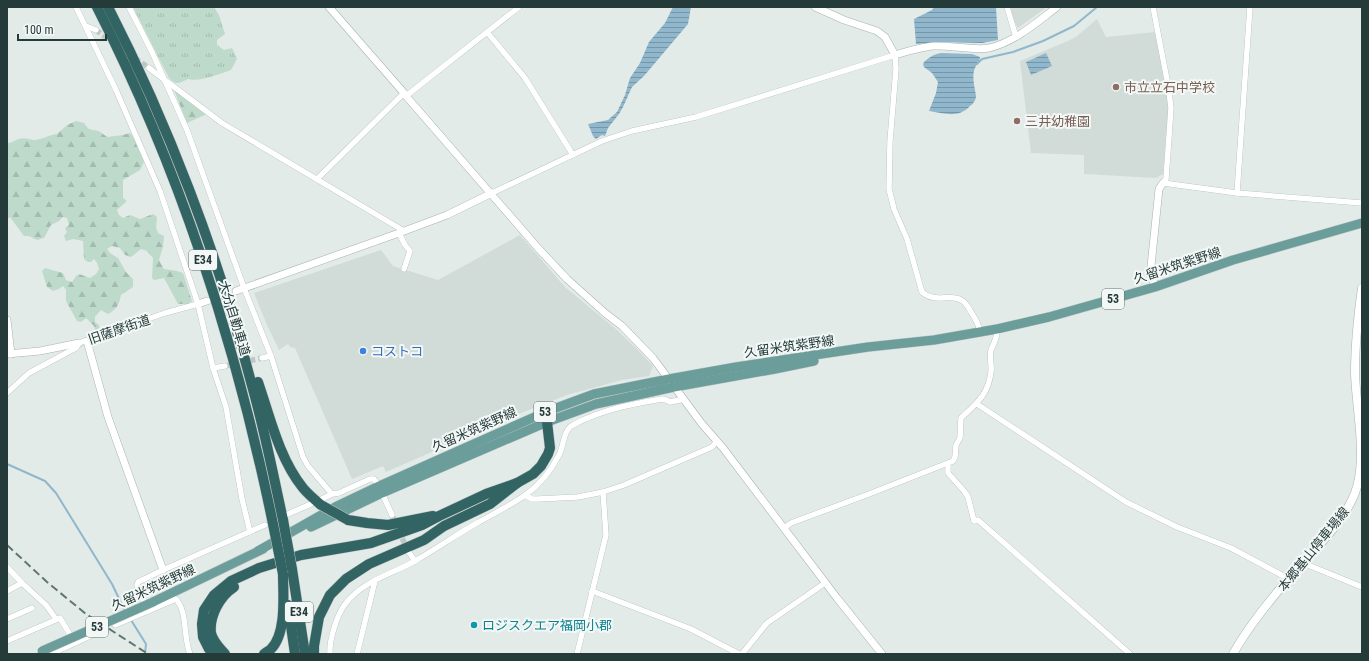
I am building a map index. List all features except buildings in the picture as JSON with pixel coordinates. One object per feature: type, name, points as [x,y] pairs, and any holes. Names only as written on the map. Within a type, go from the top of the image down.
[{"type":"highway","name":"大分自動車道","points":[[97,7],[144,106],[171,171],[226,329],[258,450],[269,525],[287,572],[305,654]]},
{"type":"highway","name":"大分自動車道","points":[[108,7],[150,95],[178,161],[227,299],[252,382],[286,517],[287,572],[295,654]]},
{"type":"highway","points":[[227,299],[246,348],[279,444],[286,460],[303,488],[318,503],[348,520],[388,525],[439,516]]},
{"type":"highway","points":[[225,654],[217,645],[211,634],[212,618],[219,602],[230,590],[255,576],[303,560],[367,549],[444,526],[490,504],[517,483],[533,474],[541,466],[550,448],[547,422],[548,411]]},
{"type":"highway","points":[[213,654],[203,637],[202,624],[204,610],[214,595],[231,581],[259,568],[301,555],[372,543],[422,525],[486,494],[517,483]]},
{"type":"highway","points":[[314,654],[319,617],[330,596],[346,580],[369,564],[424,540],[444,526]]},
{"type":"highway","points":[[264,654],[272,648],[280,632],[284,611],[287,572]]},
{"type":"main road","name":"久留米筑紫野線","points":[[380,490],[548,411],[594,394],[736,367],[858,349],[934,340],[997,329],[1049,317],[1155,287],[1233,260],[1362,223]]},
{"type":"main road","name":"本郷基山停車場線","points":[[1232,654],[1244,635],[1289,579],[1343,516],[1355,493],[1361,459],[1360,410],[1355,373],[1357,332],[1362,288]]},
{"type":"main road","name":"久留米筑紫野線","points":[[43,653],[258,551],[331,510],[547,422],[596,404],[674,387],[775,370],[816,361],[858,349]]},
{"type":"street","points":[[76,7],[116,90],[160,191],[198,304],[213,368],[226,407],[242,499],[250,532]]},
{"type":"street","points":[[129,7],[152,52],[187,130],[244,288],[271,356],[303,457],[308,466],[332,494]]},
{"type":"street","points":[[329,7],[492,193],[538,248],[567,279],[635,338],[653,358],[702,424],[717,441],[882,654]]},
{"type":"street","points":[[317,180],[405,95],[519,7]]},
{"type":"street","points":[[815,7],[844,20],[877,31],[885,37],[895,55],[896,69],[892,106],[888,181],[890,198],[907,239],[922,292],[927,296],[934,298],[957,298],[962,300],[974,316],[980,332]]},
{"type":"street","points":[[1007,7],[1016,36]]},
{"type":"street","points":[[236,291],[447,215],[602,141],[632,131],[696,117],[895,55],[934,46],[988,48],[1004,43],[1016,36],[1057,7]]},
{"type":"street","points":[[1153,7],[1171,108],[1166,179],[1159,189],[1151,266],[1155,287]]},
{"type":"street","points":[[1238,193],[1250,7]]},
{"type":"street","points":[[86,26],[96,30]]},
{"type":"street","points":[[487,32],[524,78],[573,155]]},
{"type":"street","points":[[149,68],[163,77],[222,123],[402,232],[405,245],[410,251],[404,269]]},
{"type":"street","points":[[1163,184],[1238,193],[1362,203]]},
{"type":"street","points":[[198,304],[207,301]]},
{"type":"street","name":"旧薩摩街道","points":[[7,393],[29,373],[70,352],[79,344],[165,313],[198,304]]},
{"type":"street","points":[[7,320],[9,354],[40,351],[79,344]]},
{"type":"street","points":[[784,528],[791,523],[953,461],[955,458],[956,445],[960,438],[961,418],[977,404],[989,381],[991,370],[991,350],[996,340],[997,329]]},
{"type":"street","points":[[87,341],[108,417],[163,570]]},
{"type":"street","points":[[262,358],[271,356]]},
{"type":"street","points":[[213,368],[225,366]]},
{"type":"street","points":[[330,654],[332,635],[345,603],[354,595],[383,576],[415,561],[532,490],[545,477],[560,454],[567,431],[571,426],[596,414],[621,407],[662,399],[670,402],[684,399]]},
{"type":"street","points":[[977,404],[1126,502],[1177,527],[1231,548],[1289,579]]},
{"type":"street","points":[[525,495],[532,499],[538,500],[578,497],[603,492],[624,485],[712,447],[717,441]]},
{"type":"street","points":[[948,464],[948,473],[968,497],[974,521],[978,520],[1130,654]]},
{"type":"street","points":[[286,517],[318,503],[332,494],[338,493],[370,479],[374,479],[392,515]]},
{"type":"street","points":[[577,654],[606,535],[603,492]]},
{"type":"street","points":[[148,611],[137,585],[138,582],[269,525]]},
{"type":"street","points":[[408,551],[415,561]]},
{"type":"street","points":[[1303,563],[1362,587]]},
{"type":"street","points":[[7,567],[46,605],[56,619]]},
{"type":"street","points":[[357,654],[375,581]]},
{"type":"street","points":[[7,591],[22,583]]},
{"type":"street","points":[[592,591],[690,628],[740,654],[767,623],[826,583]]},
{"type":"street","points":[[115,625],[176,599],[179,602],[181,609],[190,654]]},
{"type":"street","points":[[7,619],[32,608]]},
{"type":"street","points":[[7,641],[60,618],[75,643]]},
{"type":"street","points":[[43,653],[75,643],[99,632]]},
{"type":"shaded area","points":[[1009,7],[1047,7],[1018,28]]},
{"type":"shaded area","points":[[1097,19],[1106,37],[1155,32],[1169,102],[1163,174],[1156,178],[1084,174],[1084,155],[1031,153],[1020,61],[1068,41],[1077,36]]},
{"type":"shaded area","points":[[520,235],[565,287],[617,330],[653,366],[649,376],[622,380],[567,395],[511,417],[386,472],[383,466],[352,479],[295,348],[290,347],[288,344],[279,350],[254,293],[381,250],[393,266],[438,280]]},
{"type":"green space","points":[[133,7],[214,7],[219,15],[225,34],[217,40],[217,45],[224,50],[232,48],[237,59],[231,70],[204,79],[188,79],[178,83],[174,82],[169,78]]},
{"type":"green space","points":[[174,90],[207,114],[187,123]]},
{"type":"green space","points":[[76,121],[84,123],[89,129],[99,131],[107,137],[130,133],[133,137],[144,162],[140,170],[123,180],[123,198],[127,201],[117,210],[119,215],[123,218],[130,215],[140,219],[153,214],[157,217],[156,227],[158,233],[164,236],[163,247],[159,260],[164,269],[183,273],[192,301],[188,304],[178,304],[164,278],[154,280],[152,278],[153,258],[147,251],[141,249],[131,257],[125,255],[120,248],[112,246],[107,249],[118,258],[126,272],[133,279],[133,287],[121,295],[114,310],[108,314],[101,310],[95,317],[95,322],[99,325],[100,330],[96,332],[94,326],[86,318],[81,322],[77,321],[66,301],[66,290],[63,286],[53,291],[47,287],[42,271],[45,268],[63,273],[66,280],[72,282],[79,274],[90,278],[96,274],[99,269],[94,259],[91,262],[88,262],[84,259],[83,241],[73,239],[66,241],[64,236],[67,232],[65,228],[69,225],[67,218],[63,217],[51,225],[44,238],[37,240],[29,236],[24,236],[10,217],[7,219],[7,143],[11,143],[21,138],[35,140],[57,134],[67,125]]},
{"type":"water","points":[[673,7],[691,7],[688,24],[644,76],[632,87],[623,107],[608,128],[605,136],[602,135],[596,139],[593,136],[588,124],[608,120],[617,112],[625,95],[630,78],[640,63],[649,42],[665,23]]},
{"type":"water","points":[[934,7],[996,7],[998,40],[982,43],[944,42],[916,44],[914,19],[932,10]]},
{"type":"water","points":[[1046,53],[1052,66],[1031,75],[1026,62]]},
{"type":"water","points":[[936,54],[972,54],[980,57],[973,74],[976,96],[974,102],[961,113],[945,114],[929,111],[936,93],[938,82],[923,64],[926,60]]},
{"type":"waterway","points":[[977,64],[982,59],[1013,52],[1043,41],[1074,26],[1097,7]]},
{"type":"waterway","points":[[7,464],[45,481],[56,493],[112,584],[125,611]]},
{"type":"waterway","points":[[131,620],[146,644],[145,654]]},
{"type":"tunnel","points":[[96,30],[111,41]]},
{"type":"tunnel","points":[[135,58],[149,68]]},
{"type":"tunnel","points":[[225,366],[262,358]]},
{"type":"tunnel","points":[[392,515],[407,549]]},
{"type":"railway","points":[[7,545],[47,582],[86,614],[148,654]]},
{"type":"place","name":"市立立石中学校","points":[[1116,87]]},
{"type":"place","name":"三井幼稚園","points":[[1017,121]]},
{"type":"place","name":"コストコ","points":[[363,351]]},
{"type":"place","name":"ロジスクエア福岡小郡","points":[[474,625]]}]
